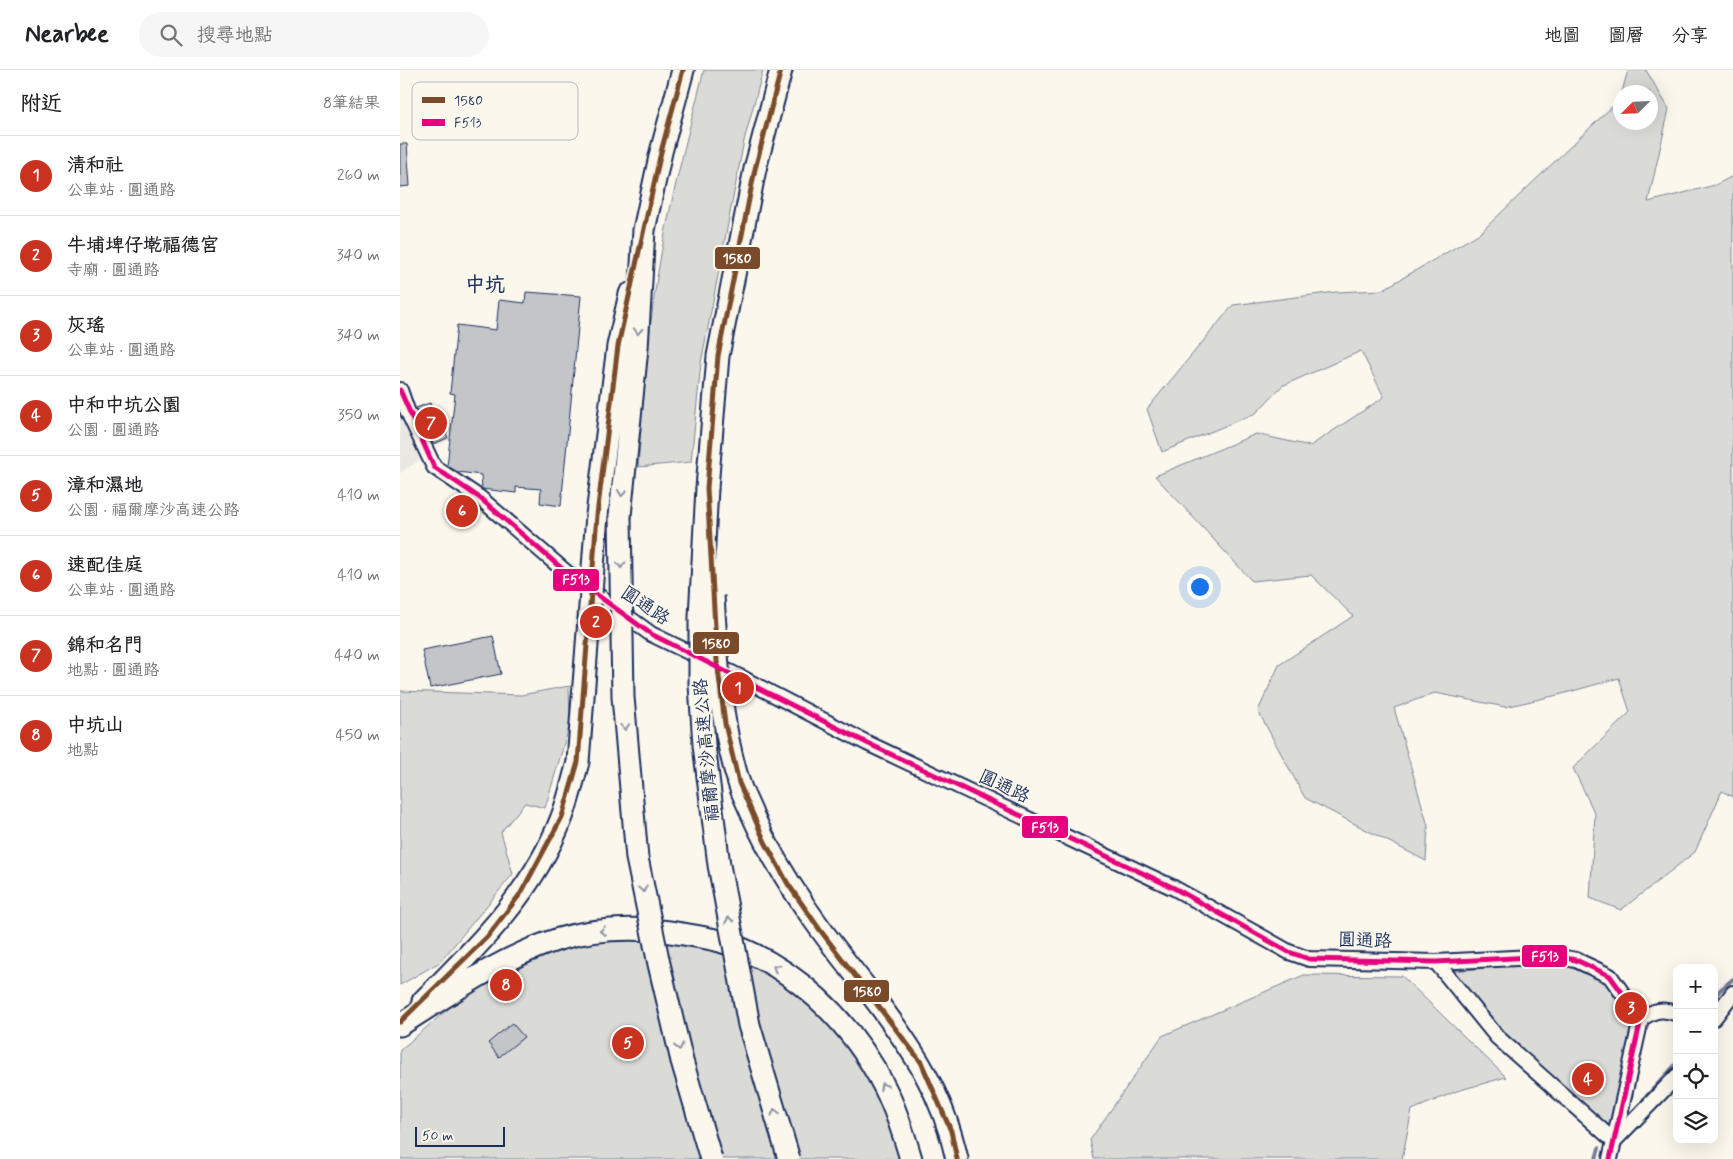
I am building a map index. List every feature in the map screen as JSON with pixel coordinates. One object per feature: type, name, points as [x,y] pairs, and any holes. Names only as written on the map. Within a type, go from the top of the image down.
[{"type":"highway","points":[[400,1023],[486,937],[521,893],[562,817],[578,762],[597,515],[618,346],[661,152],[683,70]]},
{"type":"highway","name":"福爾摩沙高速公路","points":[[781,70],[755,169],[718,356],[707,488],[700,617],[700,685],[704,745],[719,865],[749,1025],[789,1159]]},
{"type":"highway","points":[[644,230],[637,348],[620,516],[623,697],[637,858],[658,964],[682,1061],[711,1159]]},
{"type":"highway","points":[[707,488],[717,661],[726,724],[739,783],[765,842],[788,884],[820,930],[871,994],[921,1062],[951,1131],[957,1159]]},
{"type":"highway","points":[[400,1023],[510,958],[560,939],[597,931],[633,928],[662,930],[720,941],[765,960],[790,977],[842,1023],[860,1045],[885,1088],[911,1159]]},
{"type":"street","name":"圓通路","points":[[400,390],[407,410],[434,467],[480,498],[567,573],[651,634],[740,676],[867,743],[1174,888],[1288,952],[1309,959],[1436,962],[1554,956],[1576,960],[1610,976],[1641,1020]]},
{"type":"street","points":[[1436,962],[1497,1037],[1614,1141]]},
{"type":"street","points":[[1718,1013],[1733,994]]},
{"type":"street","points":[[1610,1159],[1641,1020],[1652,1011],[1666,1010],[1673,1013]]},
{"type":"street","points":[[1614,1141],[1673,1080]]},
{"type":"shaded area","points":[[704,70],[763,70],[744,141],[701,363],[691,462],[638,467],[648,348],[661,252]]},
{"type":"shaded area","points":[[1628,70],[1646,70],[1655,85],[1624,85]]},
{"type":"shaded area","points":[[1658,90],[1669,109],[1648,202],[1715,185],[1733,176],[1733,797],[1722,791],[1695,852],[1621,910],[1590,898],[1595,814],[1573,768],[1630,712],[1619,678],[1505,707],[1435,693],[1394,708],[1428,826],[1426,861],[1305,798],[1258,711],[1279,665],[1353,616],[1311,575],[1252,581],[1155,476],[1256,434],[1310,446],[1384,397],[1361,351],[1282,386],[1256,413],[1162,452],[1147,409],[1233,305],[1336,292],[1382,290],[1480,233],[1613,106],[1613,130],[1658,130]]},
{"type":"shaded area","points":[[400,415],[420,460],[400,473]]},
{"type":"shaded area","points":[[569,686],[570,724],[545,808],[525,803],[501,832],[513,874],[440,962],[400,985],[400,691],[521,695]]},
{"type":"shaded area","points":[[640,936],[742,956],[805,996],[865,1065],[886,1110],[902,1159],[400,1159],[400,1050],[454,1004],[502,974],[556,949],[595,939]]},
{"type":"shaded area","points":[[1554,962],[1598,977],[1637,1003],[1609,1127],[1504,1032],[1453,971]]},
{"type":"shaded area","points":[[1304,975],[1402,976],[1506,1077],[1457,1091],[1412,1110],[1402,1159],[1094,1159],[1090,1140],[1162,1036]]},
{"type":"building","points":[[400,144],[407,144],[410,186],[400,187]]},
{"type":"building","points":[[526,292],[581,296],[561,506],[540,503],[541,489],[516,487],[516,493],[482,489],[481,475],[458,472],[447,466],[455,394],[450,393],[457,325],[496,330],[499,300],[525,303]]},
{"type":"building","points":[[430,403],[435,417],[439,416],[448,438],[433,444],[416,408]]},
{"type":"building","points":[[493,636],[501,674],[430,688],[422,650]]},
{"type":"building","points":[[512,1023],[524,1037],[499,1057],[488,1043]]},
{"type":"waterway","points":[[1718,993],[1733,979]]},
{"type":"waterway","points":[[1643,1100],[1673,1067]]},
{"type":"waterway","points":[[1596,1159],[1599,1148]]},
{"type":"transit line","name":"1580","points":[[400,1022],[487,937],[521,893],[562,817],[578,762],[597,515],[618,346],[661,152],[683,70]]},
{"type":"transit line","name":"1580","points":[[781,70],[755,169],[718,356],[707,488],[717,661],[725,724],[739,783],[765,842],[788,884],[820,930],[921,1062],[951,1131],[957,1159]]},
{"type":"transit line","name":"F513","points":[[400,390],[434,467],[480,498],[567,573],[651,634],[867,743],[1174,888],[1289,952],[1309,959],[1436,962],[1554,956],[1576,960],[1610,976],[1641,1019],[1610,1159]]},
{"type":"place","name":"錦和名門","points":[[431,423]]},
{"type":"place","name":"速配佳庭","points":[[462,511]]},
{"type":"place","name":"牛埔埤仔墘福德宮","points":[[596,622]]},
{"type":"place","name":"清和社","points":[[738,688]]},
{"type":"place","name":"中坑山","points":[[506,985]]},
{"type":"place","name":"灰瑤","points":[[1631,1008]]},
{"type":"place","name":"漳和濕地","points":[[628,1043]]},
{"type":"place","name":"中和中坑公園","points":[[1588,1079]]},
{"type":"district","name":"中坑","points":[[485,285]]}]
